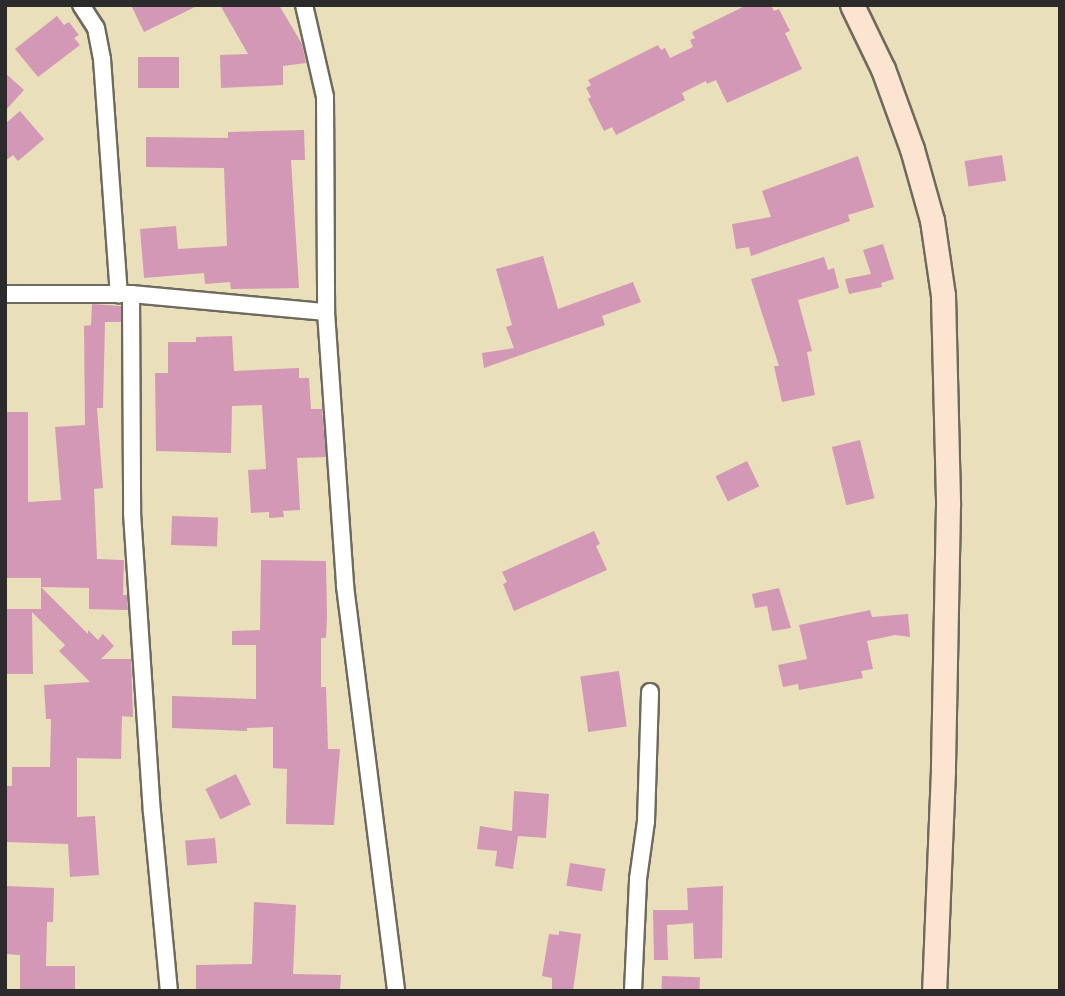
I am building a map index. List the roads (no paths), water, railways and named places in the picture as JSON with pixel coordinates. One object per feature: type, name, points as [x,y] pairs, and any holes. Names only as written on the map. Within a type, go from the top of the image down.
[{"type":"main road","points":[[852,5],[883,69],[912,149],[932,220],[943,295],[948,505],[943,770],[934,991]]},
{"type":"street","points":[[81,5],[96,28],[102,59],[125,294],[132,513],[152,812],[169,991]]},
{"type":"street","points":[[304,5],[325,97],[326,312],[345,586],[396,991]]},
{"type":"street","points":[[5,294],[125,294],[326,312]]},
{"type":"street","points":[[633,991],[638,879],[646,821],[650,692]]}]
